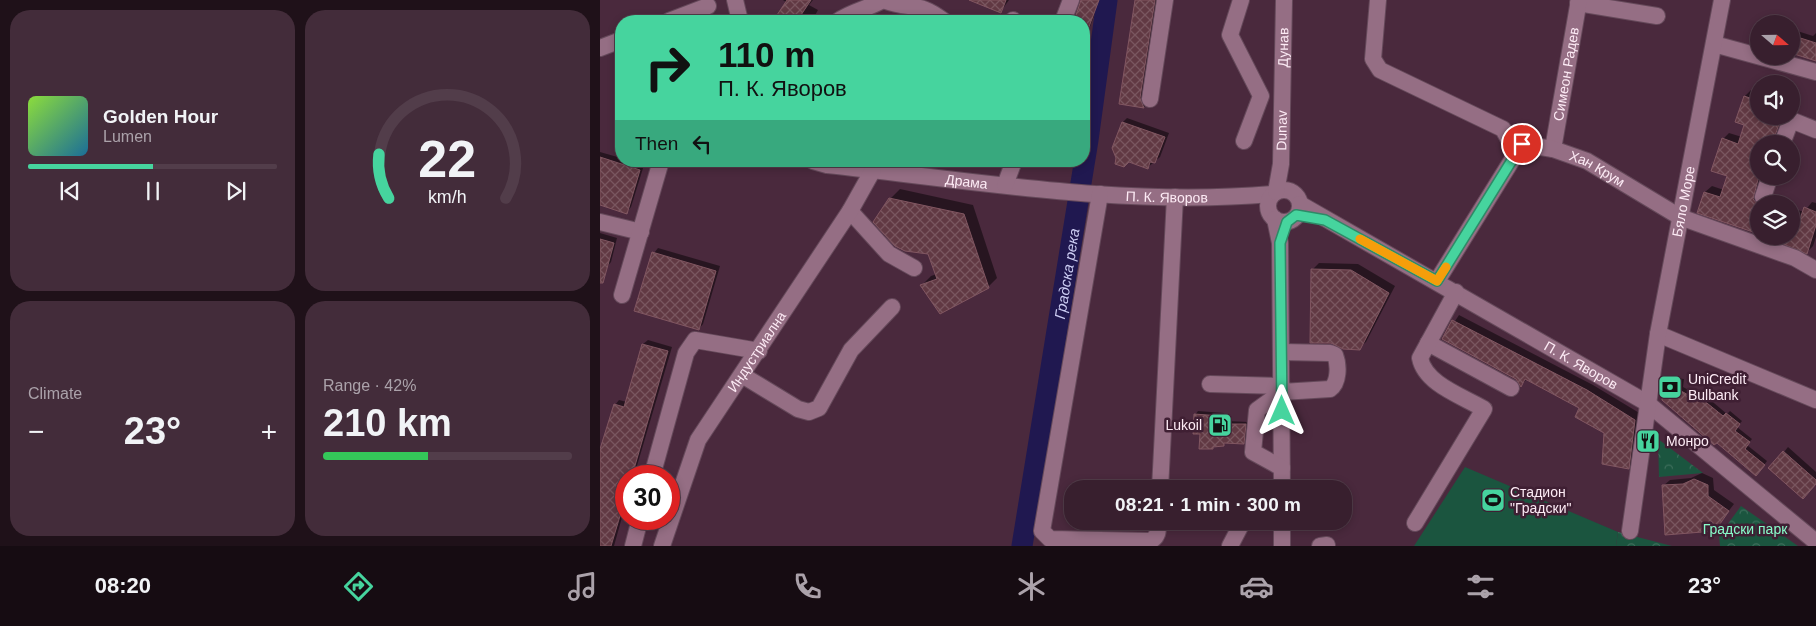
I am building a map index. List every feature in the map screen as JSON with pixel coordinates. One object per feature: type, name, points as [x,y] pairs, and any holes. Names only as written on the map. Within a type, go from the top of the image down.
[{"type":"street","points":[[735,0],[739,15]]},
{"type":"street","points":[[847,15],[851,12],[870,8],[883,0],[895,4],[918,3],[931,8],[938,15]]},
{"type":"street","points":[[1065,15],[1071,0]]},
{"type":"street","points":[[1150,99],[1165,0]]},
{"type":"street","points":[[1241,0],[1230,35],[1261,96],[1244,141]]},
{"type":"street","name":"Дунав","points":[[1282,96],[1284,0]]},
{"type":"street","points":[[1378,0],[1373,59],[1380,70],[1503,129],[1516,153],[1437,281]]},
{"type":"street","name":"Бяло Море","points":[[1630,531],[1658,334],[1722,0]]},
{"type":"street","points":[[1578,2],[1657,16]]},
{"type":"street","name":"Симеон Радев","points":[[1553,149],[1578,2]]},
{"type":"street","points":[[688,15],[708,9]]},
{"type":"street","points":[[600,48],[615,42]]},
{"type":"street","points":[[1714,44],[1816,72]]},
{"type":"street","points":[[1261,96],[1282,96]]},
{"type":"street","name":"Dunav","points":[[1282,96],[1281,164],[1283,205],[1280,243],[1282,480]]},
{"type":"street","points":[[1785,135],[1791,120],[1816,130]]},
{"type":"street","name":"Хан Крум","points":[[1516,153],[1522,144],[1553,149],[1587,161],[1680,217],[1795,258],[1816,270]]},
{"type":"street","points":[[622,294],[659,167]]},
{"type":"street","name":"Драма","points":[[845,167],[873,170],[904,167],[1005,185],[1060,192],[1100,194]]},
{"type":"street","points":[[1005,185],[1012,167]]},
{"type":"street","name":"Индустриална","points":[[662,546],[698,440],[850,211],[873,170]]},
{"type":"street","points":[[1100,194],[1042,531],[1050,539],[1150,541],[1155,539],[1158,530]]},
{"type":"street","name":"П. К. Яворов","points":[[1100,194],[1233,197],[1283,205],[1325,220],[1437,281],[1647,403],[1816,542]]},
{"type":"street","points":[[1160,480],[1175,197]]},
{"type":"street","points":[[850,211],[889,254],[914,268]]},
{"type":"street","points":[[600,222],[641,232]]},
{"type":"street","points":[[1415,522],[1484,409],[1430,377],[1422,367],[1420,358],[1456,292]]},
{"type":"street","points":[[742,375],[798,409],[809,412],[820,408],[851,350],[892,307]]},
{"type":"street","points":[[1658,334],[1816,400]]},
{"type":"street","points":[[655,465],[686,353],[695,340],[758,351]]},
{"type":"street","points":[[1428,343],[1511,388]]},
{"type":"street","points":[[1210,384],[1282,389],[1330,389],[1337,381],[1337,359],[1335,355],[1330,353],[1282,352]]},
{"type":"street","points":[[1282,389],[1257,410],[1253,452],[1282,468]]},
{"type":"street","points":[[633,546],[637,530]]},
{"type":"street","points":[[1230,546],[1238,530]]},
{"type":"street","points":[[1282,530],[1282,546]]},
{"type":"green space","points":[[1658,439],[1703,473],[1659,477]]},
{"type":"green space","name":"Стадион \"Градски\"","points":[[1465,467],[1618,532],[1616,546],[1414,546]]},
{"type":"green space","name":"Градски парк","points":[[1741,506],[1798,546],[1720,546],[1719,536]]},
{"type":"green space","name":"Градски парк","points":[[1618,532],[1672,546],[1616,546]]},
{"type":"building","points":[[787,0],[811,0],[801,15],[777,15]]},
{"type":"building","points":[[969,0],[1006,0],[1001,13]]},
{"type":"building","points":[[1081,0],[1099,0],[1090,24],[1090,15],[1076,15]]},
{"type":"building","points":[[1135,0],[1155,0],[1140,98],[1144,108],[1119,104]]},
{"type":"building","points":[[1800,38],[1816,43],[1816,61],[1800,56]]},
{"type":"building","points":[[1744,96],[1750,98],[1750,125],[1779,125],[1775,135],[1750,135],[1750,185],[1757,185],[1754,195],[1750,195],[1750,231],[1697,213],[1704,192],[1720,197],[1727,176],[1711,171],[1722,138],[1738,144],[1744,125],[1735,122]]},
{"type":"building","points":[[1122,122],[1165,137],[1155,163],[1150,162],[1148,169],[1129,162],[1124,167],[1115,164],[1116,158],[1112,148]]},
{"type":"building","points":[[600,157],[615,162],[615,167],[631,167],[640,170],[627,214],[600,205]]},
{"type":"building","points":[[889,198],[964,214],[989,288],[940,314],[920,285],[937,279],[928,254],[905,251],[895,246],[873,222]]},
{"type":"building","points":[[1804,207],[1816,212],[1816,225],[1807,254],[1786,245],[1800,245],[1800,219]]},
{"type":"building","points":[[600,239],[614,243],[603,283],[600,283]]},
{"type":"building","points":[[652,252],[716,271],[699,330],[634,311]]},
{"type":"building","points":[[1311,269],[1351,270],[1389,293],[1360,350],[1343,349],[1331,343],[1310,343]]},
{"type":"building","points":[[1452,320],[1587,390],[1635,420],[1629,469],[1602,464],[1604,433],[1575,417],[1579,408],[1525,379],[1521,387],[1516,379],[1442,339]]},
{"type":"building","points":[[642,344],[668,351],[635,465],[615,465],[616,530],[611,546],[600,546],[600,449],[614,404],[624,407]]},
{"type":"building","points":[[1664,380],[1681,382],[1681,391],[1694,398],[1697,395],[1723,416],[1726,413],[1740,424],[1735,431],[1750,442],[1745,449],[1765,465],[1756,476],[1717,443],[1714,445],[1662,400]]},
{"type":"building","points":[[1194,414],[1221,416],[1221,420],[1225,420],[1225,424],[1246,424],[1244,444],[1224,443],[1224,446],[1213,447],[1213,449],[1199,449],[1200,434],[1193,434]]},
{"type":"building","points":[[1783,451],[1816,480],[1816,484],[1803,499],[1768,468]]},
{"type":"building","points":[[1694,479],[1708,485],[1708,496],[1729,511],[1715,531],[1665,535],[1662,485],[1683,484]]},
{"type":"waterway","name":"Градска река","points":[[1090,125],[1107,0]]},
{"type":"waterway","name":"Градска река","points":[[1022,546],[1084,167]]},
{"type":"slow traffic","points":[[1360,239],[1437,281],[1446,267]]},
{"type":"place","name":"UniCredit Bulbank","points":[[1670,387]]},
{"type":"place","name":"Lukoil","points":[[1220,425]]},
{"type":"place","name":"Монро","points":[[1648,441]]},
{"type":"place","name":"Стадион \"Градски\"","points":[[1493,500]]},
{"type":"route","points":[[1282,411],[1280,243],[1287,222],[1296,215],[1325,220],[1437,281],[1522,144]]}]
